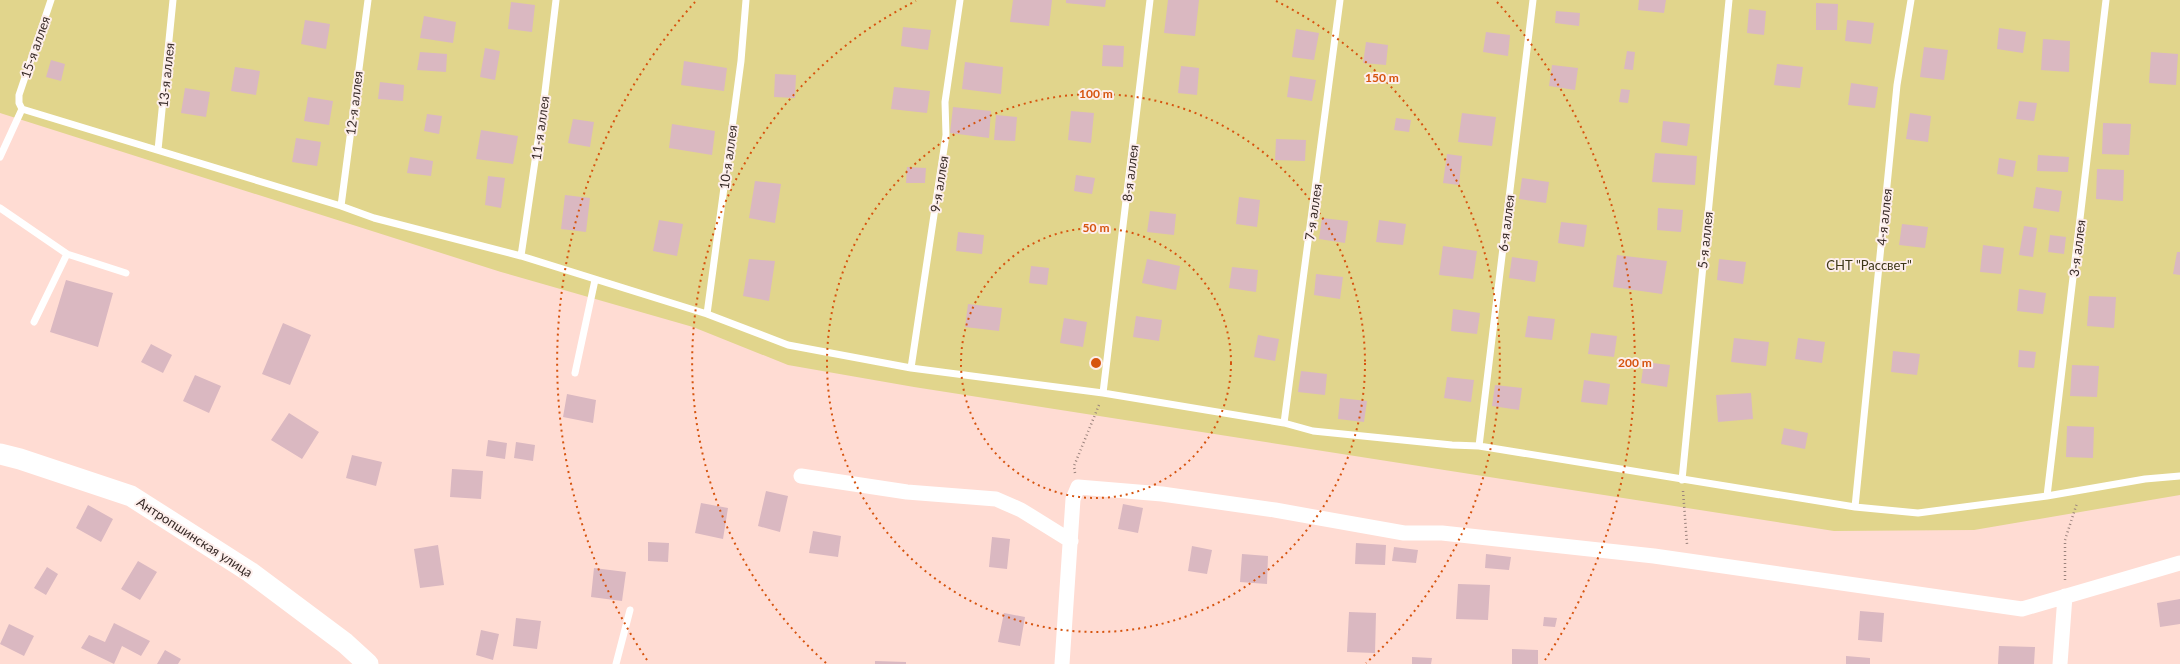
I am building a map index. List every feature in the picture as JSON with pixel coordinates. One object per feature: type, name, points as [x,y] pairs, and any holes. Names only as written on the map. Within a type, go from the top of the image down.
[{"type":"street","name":"Антропшинская улица","points":[[0,454],[20,459],[131,496],[250,572],[345,643],[368,664]]},
{"type":"street","points":[[801,476],[907,492],[996,499],[1022,510],[1071,542]]},
{"type":"street","points":[[1062,664],[1073,499],[1078,487],[1162,494],[1275,510],[1404,533],[1442,533],[1688,561],[2022,608],[2180,563]]},
{"type":"street","points":[[2060,664],[2065,596]]},
{"type":"lane","name":"15-я аллея","points":[[22,109],[19,103],[19,95],[51,0]]},
{"type":"lane","name":"13-я аллея","points":[[158,150],[173,0]]},
{"type":"lane","name":"12-я аллея","points":[[341,206],[368,0]]},
{"type":"lane","name":"11-я аллея","points":[[521,256],[544,100],[556,0]]},
{"type":"lane","name":"10-я аллея","points":[[707,314],[740,61],[746,0]]},
{"type":"lane","name":"9-я аллея","points":[[911,368],[946,135],[946,102],[960,0]]},
{"type":"lane","name":"8-я аллея","points":[[1103,394],[1150,0]]},
{"type":"lane","name":"7-я аллея","points":[[1284,423],[1340,0]]},
{"type":"lane","name":"6-я аллея","points":[[1479,446],[1533,0]]},
{"type":"lane","name":"5-я аллея","points":[[1682,480],[1729,0]]},
{"type":"lane","name":"4-я аллея","points":[[1855,507],[1897,85],[1911,0]]},
{"type":"lane","name":"3-я аллея","points":[[2047,496],[2106,0]]},
{"type":"lane","points":[[0,157],[22,109],[341,206],[374,218],[521,256],[707,314],[788,345],[911,368],[1103,394],[1284,423],[1313,431],[1452,445],[1479,446],[1855,507],[1918,513],[2047,496],[2145,479],[2180,476]]},
{"type":"lane","points":[[0,208],[67,254],[126,273]]},
{"type":"lane","points":[[34,322],[67,254]]},
{"type":"lane","points":[[576,373],[595,280]]},
{"type":"lane","points":[[616,664],[630,610]]},
{"type":"path","points":[[1078,487],[1074,466],[1103,394]]},
{"type":"path","points":[[1682,480],[1688,561]]},
{"type":"path","points":[[2065,596],[2065,540],[2081,490]]},
{"type":"green space","name":"СНТ \"Рассвет\"","points":[[0,0],[2180,0],[2180,495],[1974,530],[1834,531],[914,387],[788,365],[693,327],[501,272],[0,113]]},
{"type":"building","points":[[1013,0],[1052,0],[1049,26],[1010,22]]},
{"type":"building","points":[[1066,0],[1106,0],[1105,7],[1066,3]]},
{"type":"building","points":[[1168,0],[1199,0],[1195,36],[1164,33]]},
{"type":"building","points":[[1639,0],[1666,0],[1664,13],[1638,10]]},
{"type":"building","points":[[511,2],[535,5],[532,32],[508,29]]},
{"type":"building","points":[[1816,3],[1838,4],[1837,30],[1816,30]]},
{"type":"building","points":[[1749,9],[1766,11],[1764,35],[1747,33]]},
{"type":"building","points":[[1556,11],[1580,13],[1579,26],[1555,23]]},
{"type":"building","points":[[424,16],[456,22],[453,43],[420,38]]},
{"type":"building","points":[[305,20],[330,24],[326,49],[301,44]]},
{"type":"building","points":[[1847,20],[1874,23],[1871,44],[1845,41]]},
{"type":"building","points":[[903,27],[931,30],[928,50],[901,46]]},
{"type":"building","points":[[1999,28],[2026,32],[2023,53],[1997,49]]},
{"type":"building","points":[[1296,29],[1319,33],[1314,60],[1292,57]]},
{"type":"building","points":[[1486,32],[1510,35],[1508,56],[1483,52]]},
{"type":"building","points":[[2043,39],[2070,41],[2069,72],[2041,70]]},
{"type":"building","points":[[1366,42],[1388,45],[1386,65],[1363,63]]},
{"type":"building","points":[[1103,45],[1124,46],[1123,67],[1102,66]]},
{"type":"building","points":[[1924,47],[1948,50],[1944,80],[1920,77]]},
{"type":"building","points":[[485,48],[500,51],[495,80],[480,77]]},
{"type":"building","points":[[1627,51],[1635,52],[1633,70],[1624,69]]},
{"type":"building","points":[[420,52],[447,54],[446,72],[417,70]]},
{"type":"building","points":[[2151,52],[2178,54],[2176,85],[2149,83]]},
{"type":"building","points":[[51,60],[65,64],[61,81],[46,77]]},
{"type":"building","points":[[684,61],[727,68],[724,91],[681,85]]},
{"type":"building","points":[[965,62],[1003,67],[1001,94],[962,89]]},
{"type":"building","points":[[1777,64],[1803,67],[1800,88],[1774,85]]},
{"type":"building","points":[[1552,65],[1578,68],[1575,90],[1549,86]]},
{"type":"building","points":[[1181,66],[1199,68],[1197,95],[1178,93]]},
{"type":"building","points":[[235,67],[260,71],[256,95],[231,91]]},
{"type":"building","points":[[775,74],[796,75],[795,98],[774,97]]},
{"type":"building","points":[[1290,76],[1316,80],[1312,101],[1287,97]]},
{"type":"building","points":[[380,82],[404,85],[403,101],[378,99]]},
{"type":"building","points":[[1851,83],[1878,87],[1875,108],[1848,105]]},
{"type":"building","points":[[894,87],[930,91],[927,113],[891,109]]},
{"type":"building","points":[[185,88],[210,92],[206,117],[181,113]]},
{"type":"building","points":[[1621,89],[1630,90],[1628,103],[1619,102]]},
{"type":"building","points":[[308,97],[333,101],[329,125],[304,121]]},
{"type":"building","points":[[2019,101],[2037,103],[2034,121],[2016,119]]},
{"type":"building","points":[[953,107],[991,111],[989,138],[950,133]]},
{"type":"building","points":[[1071,111],[1094,113],[1091,143],[1068,140]]},
{"type":"building","points":[[1462,113],[1496,117],[1492,146],[1458,142]]},
{"type":"building","points":[[1910,113],[1931,116],[1928,142],[1906,139]]},
{"type":"building","points":[[427,114],[442,116],[439,134],[424,131]]},
{"type":"building","points":[[996,115],[1017,117],[1015,141],[994,140]]},
{"type":"building","points":[[1396,118],[1411,120],[1409,132],[1394,130]]},
{"type":"building","points":[[573,119],[594,122],[590,147],[568,143]]},
{"type":"building","points":[[1663,121],[1690,124],[1687,146],[1661,142]]},
{"type":"building","points":[[2103,123],[2131,124],[2129,155],[2102,154]]},
{"type":"building","points":[[672,124],[715,131],[712,155],[669,148]]},
{"type":"building","points":[[481,130],[518,136],[513,164],[476,159]]},
{"type":"building","points":[[296,138],[321,142],[317,166],[292,162]]},
{"type":"building","points":[[1276,139],[1306,140],[1305,161],[1275,160]]},
{"type":"building","points":[[1655,153],[1697,156],[1695,185],[1652,182]]},
{"type":"building","points":[[1447,154],[1462,156],[1459,185],[1443,183]]},
{"type":"building","points":[[2038,155],[2069,157],[2068,172],[2037,171]]},
{"type":"building","points":[[410,157],[433,161],[431,176],[407,173]]},
{"type":"building","points":[[1999,158],[2016,161],[2013,177],[1997,174]]},
{"type":"building","points":[[907,167],[926,168],[925,183],[906,183]]},
{"type":"building","points":[[2097,169],[2124,170],[2123,201],[2096,199]]},
{"type":"building","points":[[1076,175],[1095,178],[1092,194],[1074,191]]},
{"type":"building","points":[[488,176],[505,178],[501,208],[485,205]]},
{"type":"building","points":[[1522,178],[1549,182],[1546,203],[1519,199]]},
{"type":"building","points":[[755,181],[781,184],[775,223],[749,218]]},
{"type":"building","points":[[2036,187],[2062,191],[2059,212],[2033,208]]},
{"type":"building","points":[[565,195],[590,198],[586,232],[561,229]]},
{"type":"building","points":[[1239,197],[1260,200],[1257,227],[1236,224]]},
{"type":"building","points":[[1658,208],[1683,210],[1681,232],[1657,230]]},
{"type":"building","points":[[1150,211],[1176,214],[1174,235],[1147,232]]},
{"type":"building","points":[[1322,218],[1348,221],[1345,243],[1319,239]]},
{"type":"building","points":[[659,220],[683,224],[677,256],[653,251]]},
{"type":"building","points":[[1379,220],[1406,224],[1403,245],[1376,242]]},
{"type":"building","points":[[1561,222],[1587,225],[1584,247],[1558,243]]},
{"type":"building","points":[[1902,224],[1928,227],[1925,248],[1899,245]]},
{"type":"building","points":[[2024,226],[2037,228],[2033,257],[2019,255]]},
{"type":"building","points":[[958,232],[984,235],[982,254],[956,251]]},
{"type":"building","points":[[2050,235],[2066,237],[2064,254],[2048,252]]},
{"type":"building","points":[[1983,245],[2004,248],[2001,274],[1980,272]]},
{"type":"building","points":[[1443,246],[1477,251],[1473,279],[1439,275]]},
{"type":"building","points":[[2177,252],[2180,252],[2180,275],[2173,274]]},
{"type":"building","points":[[1617,255],[1667,261],[1662,294],[1613,287]]},
{"type":"building","points":[[1512,257],[1538,261],[1535,282],[1509,278]]},
{"type":"building","points":[[749,259],[775,261],[769,301],[743,296]]},
{"type":"building","points":[[1147,259],[1180,266],[1176,290],[1142,283]]},
{"type":"building","points":[[1719,259],[1746,262],[1743,284],[1717,280]]},
{"type":"building","points":[[1031,266],[1049,268],[1047,285],[1029,283]]},
{"type":"building","points":[[1232,267],[1258,270],[1256,292],[1229,288]]},
{"type":"building","points":[[1316,274],[1343,277],[1340,299],[1314,295]]},
{"type":"building","points":[[66,280],[113,293],[98,347],[50,332]]},
{"type":"building","points":[[2019,289],[2046,293],[2043,314],[2017,311]]},
{"type":"building","points":[[2089,296],[2116,297],[2114,328],[2087,326]]},
{"type":"building","points":[[968,304],[1002,308],[999,331],[965,327]]},
{"type":"building","points":[[1453,309],[1480,313],[1477,334],[1451,331]]},
{"type":"building","points":[[1136,316],[1162,320],[1159,341],[1133,337]]},
{"type":"building","points":[[1528,316],[1555,319],[1552,340],[1525,337]]},
{"type":"building","points":[[1064,318],[1087,322],[1083,347],[1060,343]]},
{"type":"building","points":[[283,323],[311,335],[290,385],[262,374]]},
{"type":"building","points":[[1591,333],[1617,336],[1614,357],[1588,354]]},
{"type":"building","points":[[1258,335],[1279,339],[1275,361],[1254,357]]},
{"type":"building","points":[[1734,338],[1769,342],[1766,366],[1731,362]]},
{"type":"building","points":[[1798,338],[1825,342],[1822,363],[1795,359]]},
{"type":"building","points":[[151,344],[172,355],[163,373],[141,362]]},
{"type":"building","points":[[2019,350],[2036,352],[2034,368],[2018,367]]},
{"type":"building","points":[[1893,351],[1920,354],[1917,375],[1891,372]]},
{"type":"building","points":[[1644,362],[1670,365],[1667,387],[1641,383]]},
{"type":"building","points":[[2072,365],[2099,366],[2097,397],[2070,396]]},
{"type":"building","points":[[1301,371],[1327,374],[1325,395],[1298,392]]},
{"type":"building","points":[[195,375],[221,386],[209,413],[183,401]]},
{"type":"building","points":[[1447,377],[1474,380],[1471,402],[1444,398]]},
{"type":"building","points":[[1584,380],[1610,384],[1607,405],[1581,402]]},
{"type":"building","points":[[1495,385],[1522,388],[1519,410],[1492,406]]},
{"type":"building","points":[[1751,393],[1753,419],[1718,422],[1716,395]]},
{"type":"building","points":[[567,394],[596,400],[593,423],[563,417]]},
{"type":"building","points":[[1340,398],[1367,401],[1364,422],[1338,419]]},
{"type":"building","points":[[289,413],[319,432],[302,459],[271,440]]},
{"type":"building","points":[[2067,426],[2094,427],[2093,458],[2066,457]]},
{"type":"building","points":[[1784,428],[1808,433],[1805,449],[1781,444]]},
{"type":"building","points":[[488,440],[507,443],[505,459],[486,456]]},
{"type":"building","points":[[516,442],[535,445],[533,461],[514,458]]},
{"type":"building","points":[[352,455],[382,462],[376,486],[346,478]]},
{"type":"building","points":[[452,469],[483,471],[481,499],[450,497]]},
{"type":"building","points":[[766,491],[788,496],[780,532],[758,526]]},
{"type":"building","points":[[701,503],[728,508],[723,539],[695,533]]},
{"type":"building","points":[[1123,504],[1143,508],[1138,533],[1118,529]]},
{"type":"building","points":[[88,505],[113,519],[101,542],[76,528]]},
{"type":"building","points":[[813,531],[841,536],[838,557],[809,553]]},
{"type":"building","points":[[992,537],[1010,539],[1007,569],[989,567]]},
{"type":"building","points":[[648,542],[669,543],[668,562],[648,561]]},
{"type":"building","points":[[1356,543],[1386,545],[1385,565],[1355,564]]},
{"type":"building","points":[[438,545],[444,585],[420,588],[414,549]]},
{"type":"building","points":[[1192,546],[1212,550],[1207,574],[1188,571]]},
{"type":"building","points":[[1394,547],[1418,550],[1416,563],[1392,561]]},
{"type":"building","points":[[1242,554],[1268,556],[1267,584],[1240,582]]},
{"type":"building","points":[[1486,554],[1511,557],[1509,570],[1485,568]]},
{"type":"building","points":[[138,561],[157,572],[140,600],[121,589]]},
{"type":"building","points":[[47,567],[58,574],[46,595],[34,588]]},
{"type":"building","points":[[594,568],[626,572],[622,601],[591,597]]},
{"type":"building","points":[[1458,584],[1490,585],[1488,620],[1456,619]]},
{"type":"building","points":[[2180,599],[2180,624],[2160,627],[2157,603]]},
{"type":"building","points":[[1860,611],[1884,613],[1882,642],[1858,640]]},
{"type":"building","points":[[1349,612],[1376,613],[1375,653],[1347,652]]},
{"type":"building","points":[[1004,613],[1025,617],[1020,646],[998,642]]},
{"type":"building","points":[[1544,617],[1557,618],[1555,627],[1543,626]]},
{"type":"building","points":[[516,618],[541,621],[537,649],[513,646]]},
{"type":"building","points":[[114,623],[150,641],[141,656],[122,646],[114,664],[81,648],[89,635],[105,642]]},
{"type":"building","points":[[9,624],[34,636],[24,656],[0,644]]},
{"type":"building","points":[[481,630],[499,634],[493,660],[476,655]]},
{"type":"building","points":[[1999,646],[2035,647],[2034,664],[1998,664]]},
{"type":"building","points":[[1512,649],[1538,650],[1538,664],[1512,664]]},
{"type":"building","points":[[165,650],[181,659],[178,664],[157,664]]},
{"type":"building","points":[[1846,656],[1870,658],[1870,664],[1846,664]]},
{"type":"building","points":[[1412,657],[1432,658],[1431,664],[1412,664]]},
{"type":"building","points":[[875,661],[906,662],[906,664],[875,664]]}]
